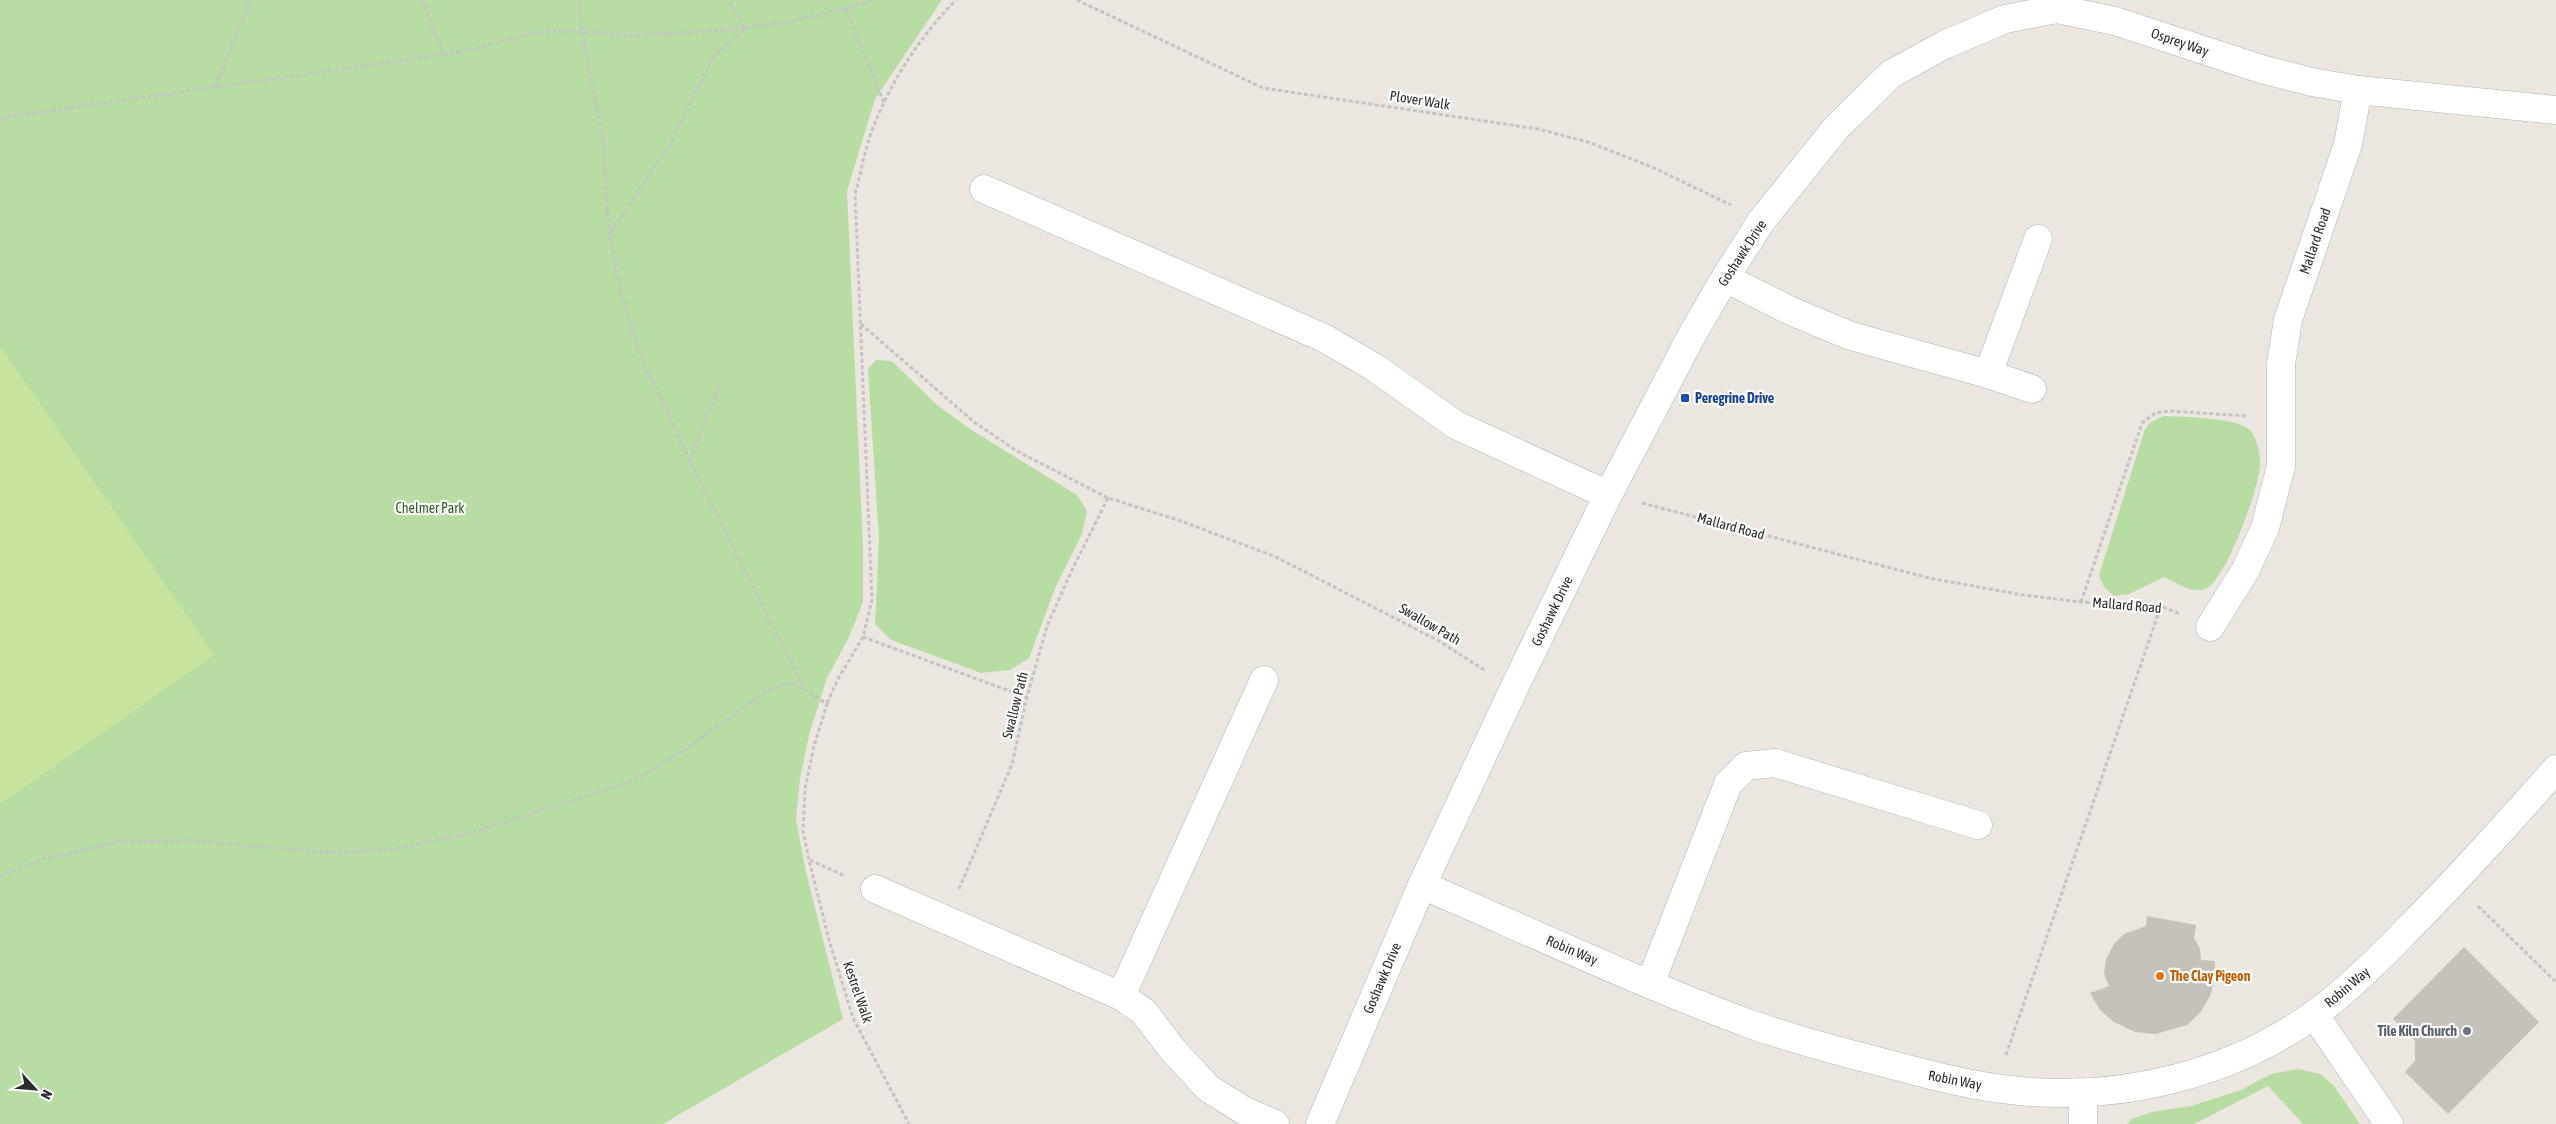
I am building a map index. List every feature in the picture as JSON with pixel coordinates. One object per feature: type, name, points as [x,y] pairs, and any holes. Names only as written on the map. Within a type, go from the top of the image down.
[{"type":"street","name":"Osprey Way","points":[[1836,127],[1891,74],[1944,44],[2005,19],[2057,4],[2261,69],[2312,82],[2358,90],[2556,110]]},
{"type":"street","name":"Mallard Road","points":[[2210,628],[2245,571],[2264,528],[2281,466],[2281,364],[2288,320],[2348,144],[2358,90]]},
{"type":"street","name":"Goshawk Drive","points":[[1320,1124],[1422,885],[1516,684],[1608,495],[1725,278],[1762,220],[1836,127]]},
{"type":"street","points":[[984,189],[1324,338],[1374,367],[1456,425],[1608,495]]},
{"type":"street","points":[[1988,374],[2038,239]]},
{"type":"street","points":[[1725,278],[1793,312],[1851,336],[1988,374],[2032,389]]},
{"type":"street","points":[[1121,996],[1264,680]]},
{"type":"street","points":[[1650,984],[1728,784],[1746,766],[1775,762],[1978,826]]},
{"type":"street","name":"Robin Way","points":[[1422,885],[1650,984],[1752,1024],[1843,1052],[1939,1078],[2021,1092],[2083,1092],[2165,1083],[2241,1057],[2314,1014],[2368,969],[2454,883],[2556,769]]},
{"type":"street","points":[[875,889],[946,918],[1121,996],[1144,1012],[1172,1049],[1208,1088],[1243,1110],[1275,1124]]},
{"type":"street","points":[[2314,1014],[2389,1124]]},
{"type":"street","points":[[2083,1092],[2083,1124]]},
{"type":"path","points":[[215,87],[251,0]]},
{"type":"path","points":[[422,0],[443,54]]},
{"type":"path","points":[[579,0],[582,32],[604,145],[610,233],[617,276],[638,348],[690,461],[803,687]]},
{"type":"path","points":[[729,0],[745,29]]},
{"type":"path","points":[[0,118],[467,51],[529,34],[564,31],[606,36],[745,29],[794,22],[871,0]]},
{"type":"path","name":"Kestrel Walk","points":[[909,1124],[853,1018],[829,940],[803,831],[805,789],[814,746],[827,704],[839,677],[863,637],[872,600],[855,194],[868,142],[884,104],[908,62],[942,14],[956,0]]},
{"type":"path","name":"Plover Walk","points":[[1077,0],[1263,88],[1538,129],[1588,142],[1652,167],[1762,220]]},
{"type":"path","points":[[846,8],[884,104]]},
{"type":"path","points":[[610,233],[671,142],[714,56],[745,29]]},
{"type":"path","name":"Swallow Path","points":[[861,324],[974,422],[1017,451],[1108,498],[1181,521],[1276,557],[1439,641],[1483,670],[1516,684]]},
{"type":"path","points":[[690,461],[720,384]]},
{"type":"path","points":[[2081,602],[2142,423],[2155,414],[2169,411],[2229,416],[2280,414]]},
{"type":"path","name":"Mallard Road","points":[[1608,495],[1929,578],[2023,596],[2081,602],[2161,606],[2210,628]]},
{"type":"path","name":"Swallow Path","points":[[946,918],[1012,764],[1027,697],[1047,626],[1072,570],[1108,498]]},
{"type":"path","points":[[1999,1088],[2003,1063],[2161,606]]},
{"type":"path","points":[[863,637],[1027,697]]},
{"type":"path","points":[[0,877],[37,861],[118,842],[192,841],[337,853],[394,850],[471,833],[635,780],[683,751],[766,691],[793,682],[827,704]]},
{"type":"path","points":[[809,860],[875,889]]},
{"type":"path","points":[[2454,883],[2556,982]]},
{"type":"green space","name":"Chelmer Park","points":[[0,0],[942,0],[875,99],[847,191],[863,546],[863,602],[849,637],[827,678],[809,735],[800,779],[796,819],[806,872],[843,1019],[663,1124],[0,1124]]},
{"type":"green space","points":[[0,346],[214,655],[0,804]]},
{"type":"green space","points":[[876,360],[892,361],[937,405],[973,431],[1077,495],[1087,511],[1082,534],[1056,586],[1029,658],[1010,670],[981,673],[891,640],[875,624],[879,540],[868,369]]},
{"type":"green space","points":[[2163,416],[2223,420],[2245,426],[2251,431],[2259,451],[2259,475],[2255,491],[2233,550],[2224,567],[2207,588],[2202,590],[2191,589],[2164,577],[2129,594],[2114,596],[2104,587],[2099,575],[2145,429],[2151,422]]},
{"type":"green space","points":[[2298,1069],[2320,1074],[2334,1086],[2360,1124],[2303,1124],[2268,1086],[2194,1124],[2127,1124],[2131,1119],[2152,1112],[2191,1106],[2241,1090],[2271,1074]]},
{"type":"building","name":"The Clay Pigeon","points":[[2147,916],[2196,925],[2194,938],[2200,949],[2201,960],[2215,961],[2215,977],[2210,996],[2200,1013],[2187,1025],[2156,1034],[2135,1032],[2114,1022],[2100,1010],[2090,993],[2109,986],[2104,974],[2106,959],[2114,944],[2124,934],[2146,926]]},
{"type":"building","name":"Tile Kiln Church","points":[[2464,947],[2539,1022],[2448,1114],[2405,1072],[2415,1061],[2415,1041],[2393,1019]]},
{"type":"place","name":"Peregrine Drive","points":[[1685,398]]},
{"type":"place","name":"The Clay Pigeon","points":[[2160,976]]},
{"type":"place","name":"Tile Kiln Church","points":[[2467,1031]]}]
